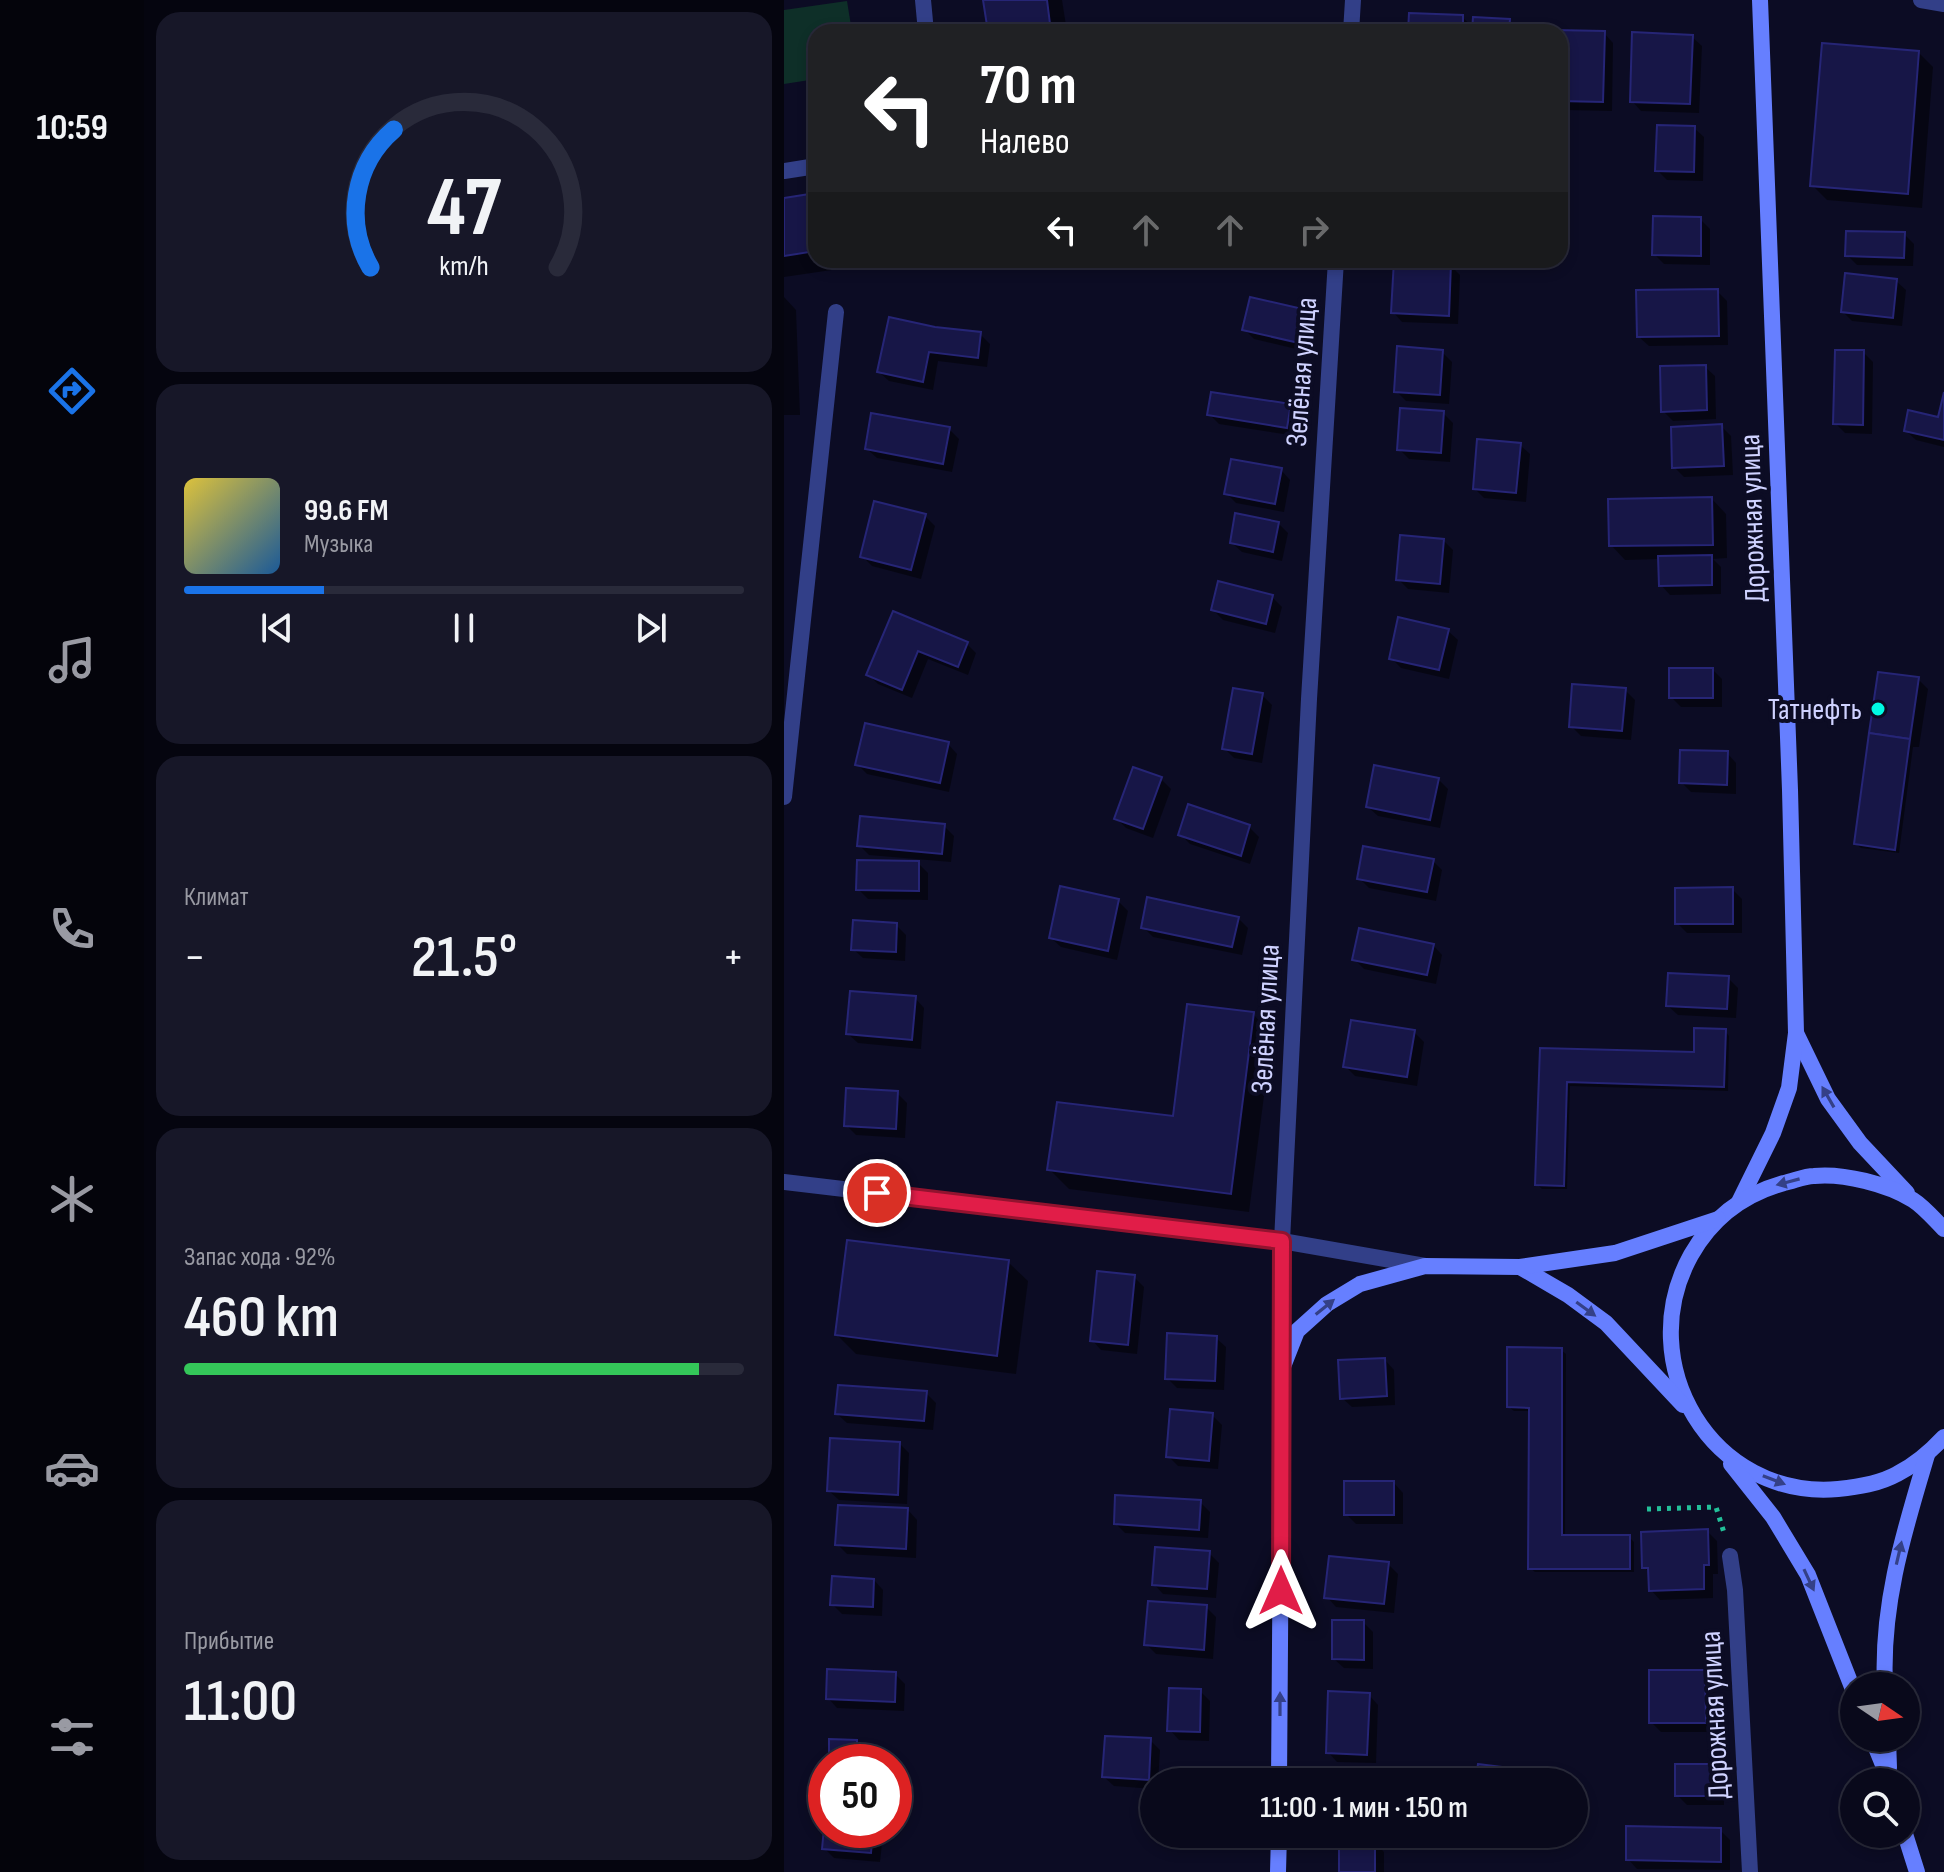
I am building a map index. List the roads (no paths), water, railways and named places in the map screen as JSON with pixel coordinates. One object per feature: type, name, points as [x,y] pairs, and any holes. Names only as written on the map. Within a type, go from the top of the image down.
[{"type":"main road","name":"Дорожная улица","points":[[1739,1202],[1773,1133],[1789,1088],[1796,1033],[1790,790],[1760,0]]},
{"type":"main road","points":[[1796,1033],[1828,1099],[1860,1143],[1944,1229]]},
{"type":"main road","points":[[1694,1416],[1677,1381],[1670,1344],[1672,1308],[1682,1272],[1700,1240],[1718,1219],[1739,1202],[1763,1189],[1814,1176],[1865,1179],[1913,1200]]},
{"type":"main road","points":[[1282,1369],[1297,1331],[1327,1304],[1360,1284],[1425,1266],[1520,1267],[1615,1253],[1718,1219]]},
{"type":"main road","points":[[1520,1267],[1568,1295],[1606,1323],[1694,1416],[1773,1517],[1808,1575],[1846,1672]]},
{"type":"main road","name":"Зелёная улица","points":[[1279,1768],[1282,1369]]},
{"type":"main road","points":[[1718,1447],[1749,1470],[1784,1485],[1822,1490],[1859,1487],[1895,1475],[1927,1455],[1944,1437]]},
{"type":"main road","points":[[1884,1672],[1888,1609],[1898,1553],[1927,1455]]},
{"type":"main road","points":[[1278,1872],[1279,1848]]},
{"type":"main road","points":[[1909,1848],[1917,1872]]},
{"type":"street","points":[[923,0],[925,24]]},
{"type":"street","points":[[1352,24],[1353,0]]},
{"type":"street","points":[[1921,0],[1944,4]]},
{"type":"street","points":[[784,171],[808,167]]},
{"type":"street","name":"Зелёная улица","points":[[1282,1369],[1282,1241],[1310,683],[1336,268]]},
{"type":"street","points":[[784,797],[836,312]]},
{"type":"street","points":[[784,1182],[1282,1241],[1425,1266]]},
{"type":"street","name":"Дорожная улица","points":[[1730,1556],[1735,1590],[1750,1872]]},
{"type":"place","name":"Татнефть","points":[[1878,709]]}]
